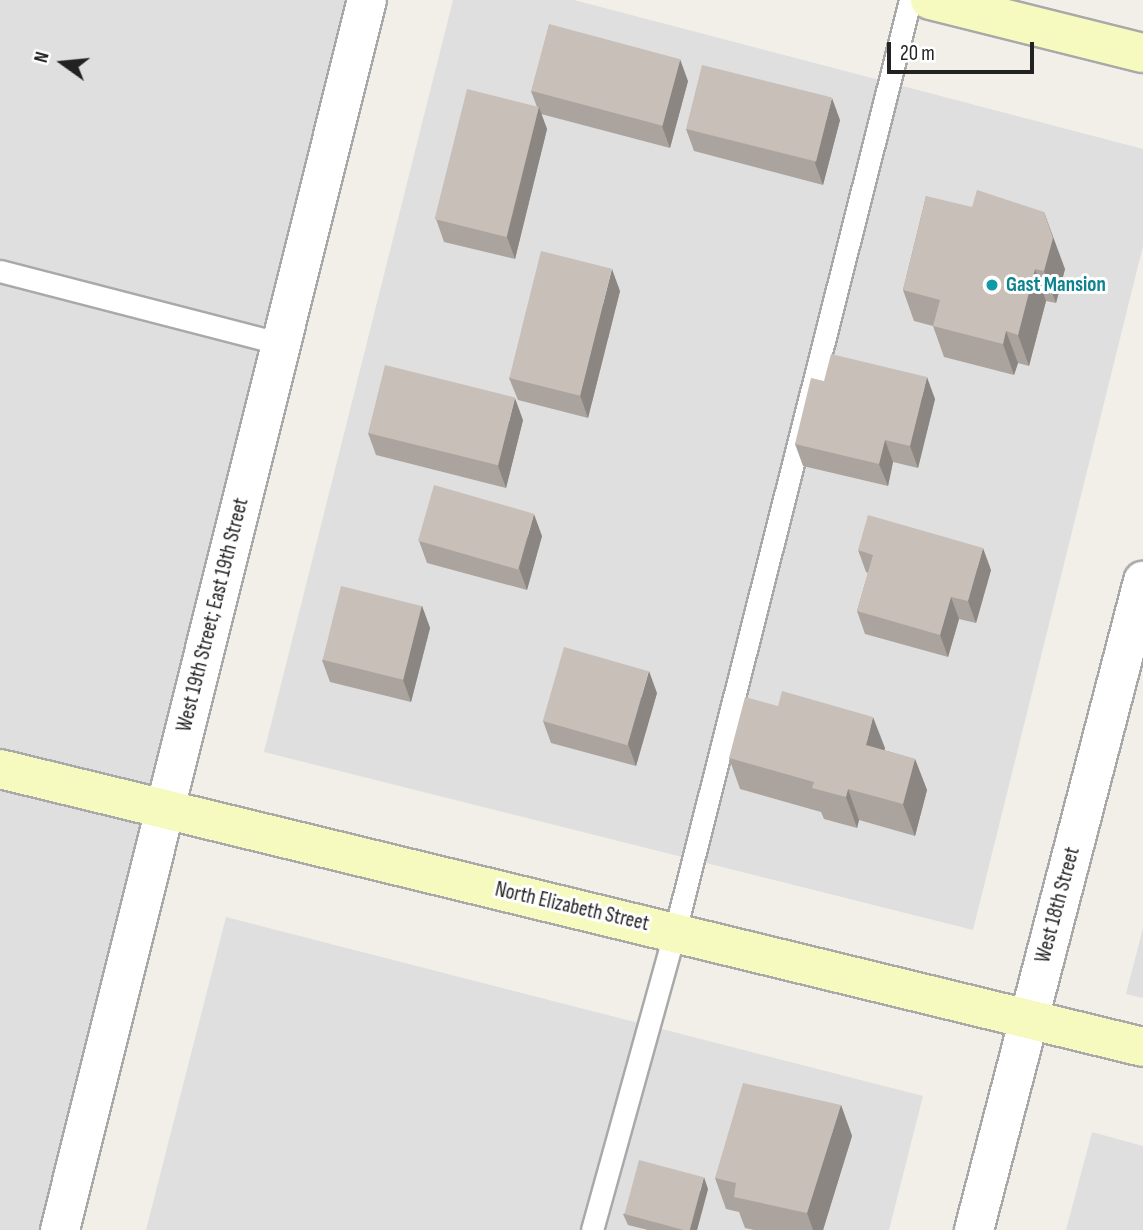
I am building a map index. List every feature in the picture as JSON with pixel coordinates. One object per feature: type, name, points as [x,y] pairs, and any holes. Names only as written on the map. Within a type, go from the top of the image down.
[{"type":"main road","points":[[930,0],[1143,53]]},
{"type":"main road","name":"North Elizabeth Street","points":[[0,769],[1029,1017],[1143,1047]]},
{"type":"street","name":"West 19th Street; East 19th Street","points":[[60,1230],[368,0]]},
{"type":"street","name":"West 18th Street","points":[[974,1230],[1143,581]]},
{"type":"lane","points":[[592,1230],[675,931],[910,0]]},
{"type":"lane","points":[[0,271],[282,344]]},
{"type":"shaded area","points":[[0,0],[367,0],[60,1230],[0,1230]]},
{"type":"shaded area","points":[[453,0],[574,0],[1143,149],[1143,246],[973,930],[264,752]]},
{"type":"shaded area","points":[[226,917],[923,1096],[889,1230],[146,1230]]},
{"type":"shaded area","points":[[1143,928],[1143,998],[1126,994]]},
{"type":"shaded area","points":[[1092,1132],[1143,1146],[1143,1230],[1066,1230]]},
{"type":"building","points":[[549,24],[680,59],[663,126],[531,91]]},
{"type":"building","points":[[702,65],[832,97],[816,161],[686,129]]},
{"type":"building","points":[[467,89],[539,107],[506,237],[435,219]]},
{"type":"building","name":"Gast Mansion","points":[[977,190],[1044,212],[1053,238],[1044,271],[1035,269],[1018,335],[1006,331],[1003,344],[933,326],[940,300],[903,290],[926,196],[972,207]]},
{"type":"building","points":[[541,251],[612,269],[580,396],[509,378]]},
{"type":"building","points":[[831,354],[927,377],[910,446],[885,440],[879,464],[795,444],[811,378],[824,381]]},
{"type":"building","points":[[385,365],[515,397],[498,465],[368,433]]},
{"type":"building","points":[[434,485],[534,514],[518,569],[418,541]]},
{"type":"building","points":[[868,515],[983,548],[968,601],[951,597],[940,635],[857,611],[873,555],[858,550]]},
{"type":"building","points":[[341,586],[422,606],[403,680],[323,660]]},
{"type":"building","points":[[564,647],[649,671],[627,745],[543,721]]},
{"type":"building","points":[[782,691],[873,717],[866,745],[915,759],[903,804],[848,789],[846,797],[812,788],[814,782],[729,758],[745,697],[778,706]]},
{"type":"building","points":[[743,1083],[841,1105],[807,1213],[734,1197],[736,1183],[715,1178]]},
{"type":"building","points":[[639,1160],[704,1177],[690,1230],[625,1214]]},
{"type":"place","name":"Gast Mansion","points":[[992,285]]}]
